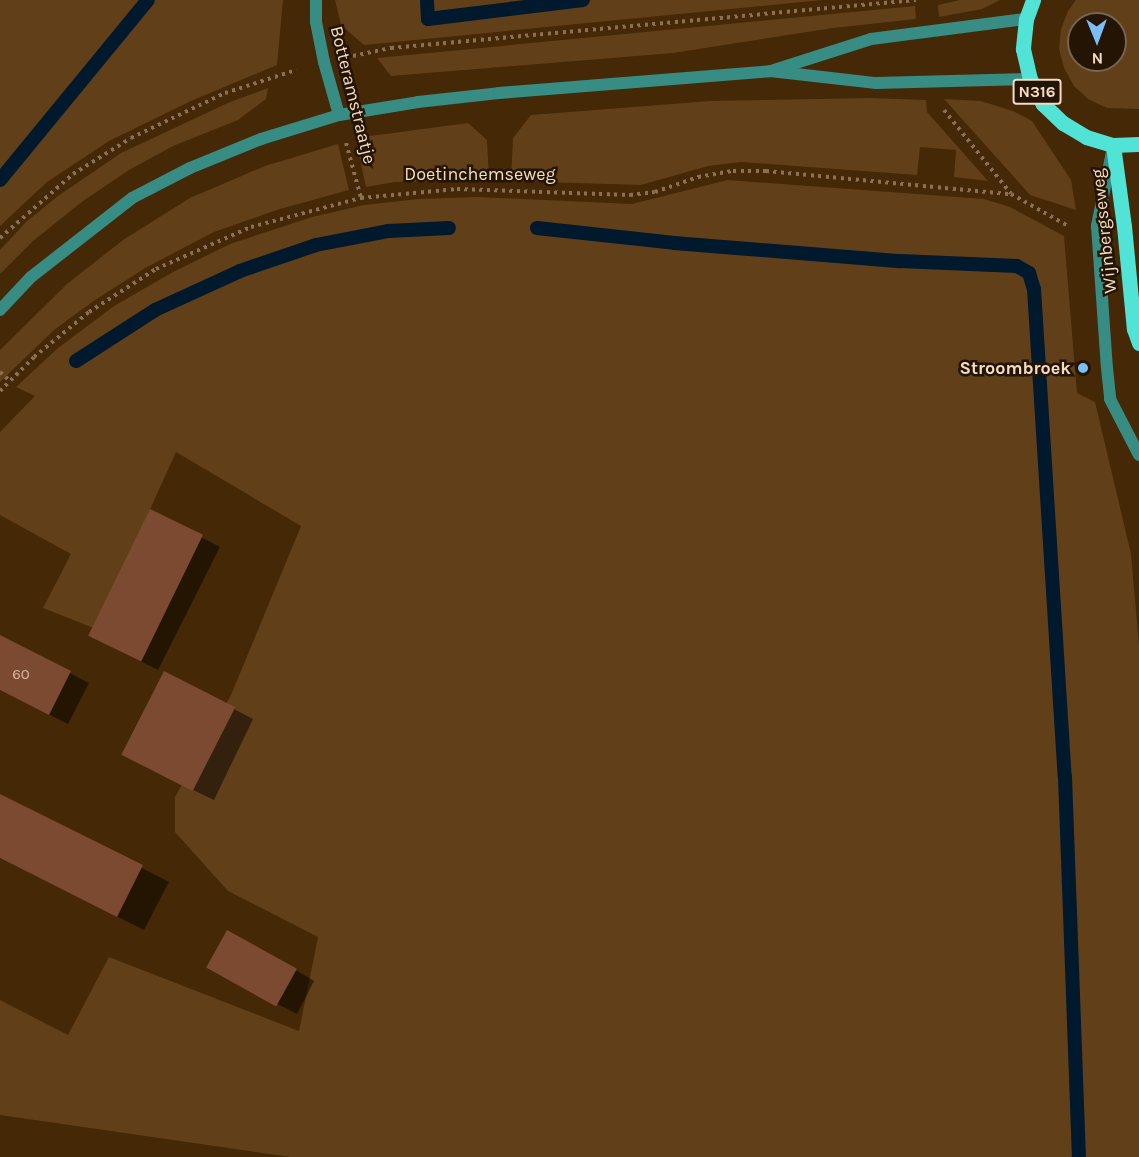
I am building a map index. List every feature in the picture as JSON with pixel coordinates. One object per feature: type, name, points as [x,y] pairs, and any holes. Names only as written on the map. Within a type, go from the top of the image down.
[{"type":"main road","name":"N316","points":[[1033,0],[1026,19],[1023,49],[1030,79],[1043,104],[1063,123],[1086,137],[1113,145],[1139,144]]},
{"type":"main road","name":"Wijnbergseweg","points":[[1113,145],[1134,328],[1139,343]]},
{"type":"street","name":"Botteramstraatje","points":[[316,0],[316,22],[324,62],[339,115]]},
{"type":"street","points":[[770,71],[871,39],[1026,19]]},
{"type":"street","points":[[0,310],[31,277],[132,198],[190,168],[261,139],[339,115],[418,102],[499,93],[770,71],[876,83],[1030,79]]},
{"type":"street","name":"Wijnbergseweg","points":[[1113,145],[1097,226],[1107,368],[1110,399],[1139,455]]},
{"type":"path","name":"Botteramstraatje","points":[[339,115],[361,198]]},
{"type":"path","name":"Doetinchemseweg","points":[[0,391],[9,380],[89,312],[156,269],[251,227],[361,198],[457,189],[630,195],[655,192],[699,177],[733,171],[766,171],[1011,194]]},
{"type":"path","points":[[0,372],[9,380]]},
{"type":"shaded area","points":[[0,0],[283,0],[277,65],[191,101],[109,141],[47,182],[0,226]]},
{"type":"shaded area","points":[[335,0],[822,0],[364,45],[341,25]]},
{"type":"shaded area","points":[[960,0],[1000,0],[982,9],[939,17],[938,5]]},
{"type":"shaded area","points":[[1076,0],[1139,0],[1139,109],[1107,108],[1088,99],[1074,86],[1064,68],[1059,49],[1061,29],[1067,14],[1067,72],[1127,72],[1127,12],[1068,12]]},
{"type":"shaded area","points":[[915,6],[916,19],[833,28],[673,53],[391,76],[377,58]]},
{"type":"shaded area","points":[[268,88],[266,99],[238,120],[173,146],[129,170],[83,201],[33,241],[0,274],[0,250],[26,222],[58,196],[121,153],[230,102]]},
{"type":"shaded area","points":[[870,98],[926,100],[927,112],[988,181],[954,177],[956,150],[920,147],[917,175],[741,162],[708,166],[641,185],[511,181],[513,138],[531,115],[710,101]]},
{"type":"shaded area","points":[[944,99],[981,101],[1013,111],[1032,121],[1071,180],[1076,210],[1030,195]]},
{"type":"shaded area","points":[[468,123],[487,140],[489,180],[395,182],[366,187],[359,155],[363,137]]},
{"type":"shaded area","points":[[338,144],[349,190],[280,209],[214,232],[147,267],[95,300],[54,330],[0,382],[0,350],[67,284],[123,240],[190,198],[265,166]]},
{"type":"shaded area","points":[[728,180],[984,199],[1010,207],[1064,236],[1077,393],[1095,402],[1131,554],[1139,645],[1139,1157],[290,1157],[0,1115],[0,1000],[68,1035],[109,957],[299,1031],[318,937],[228,891],[175,832],[175,797],[231,695],[301,526],[176,452],[96,629],[43,608],[71,554],[0,515],[0,432],[35,396],[16,387],[58,348],[114,306],[173,272],[230,244],[312,217],[364,205],[418,199],[478,197],[632,204]]},
{"type":"building","points":[[150,509],[203,535],[141,662],[88,636]]},
{"type":"building","points":[[0,635],[71,671],[49,715],[0,690]]},
{"type":"building","points":[[164,671],[235,707],[193,791],[121,755]]},
{"type":"building","points":[[0,794],[143,865],[117,917],[0,858]]},
{"type":"building","points":[[227,930],[297,969],[276,1006],[206,968]]},
{"type":"waterway","points":[[0,180],[148,0]]},
{"type":"waterway","points":[[427,0],[428,19],[583,0]]},
{"type":"waterway","points":[[76,361],[155,310],[240,271],[316,245],[388,231],[449,228]]},
{"type":"waterway","points":[[537,228],[674,243],[900,261],[1017,266],[1029,273],[1034,289],[1065,777],[1079,1157]]},
{"type":"place","name":"Stroombroek","points":[[1083,368]]}]
